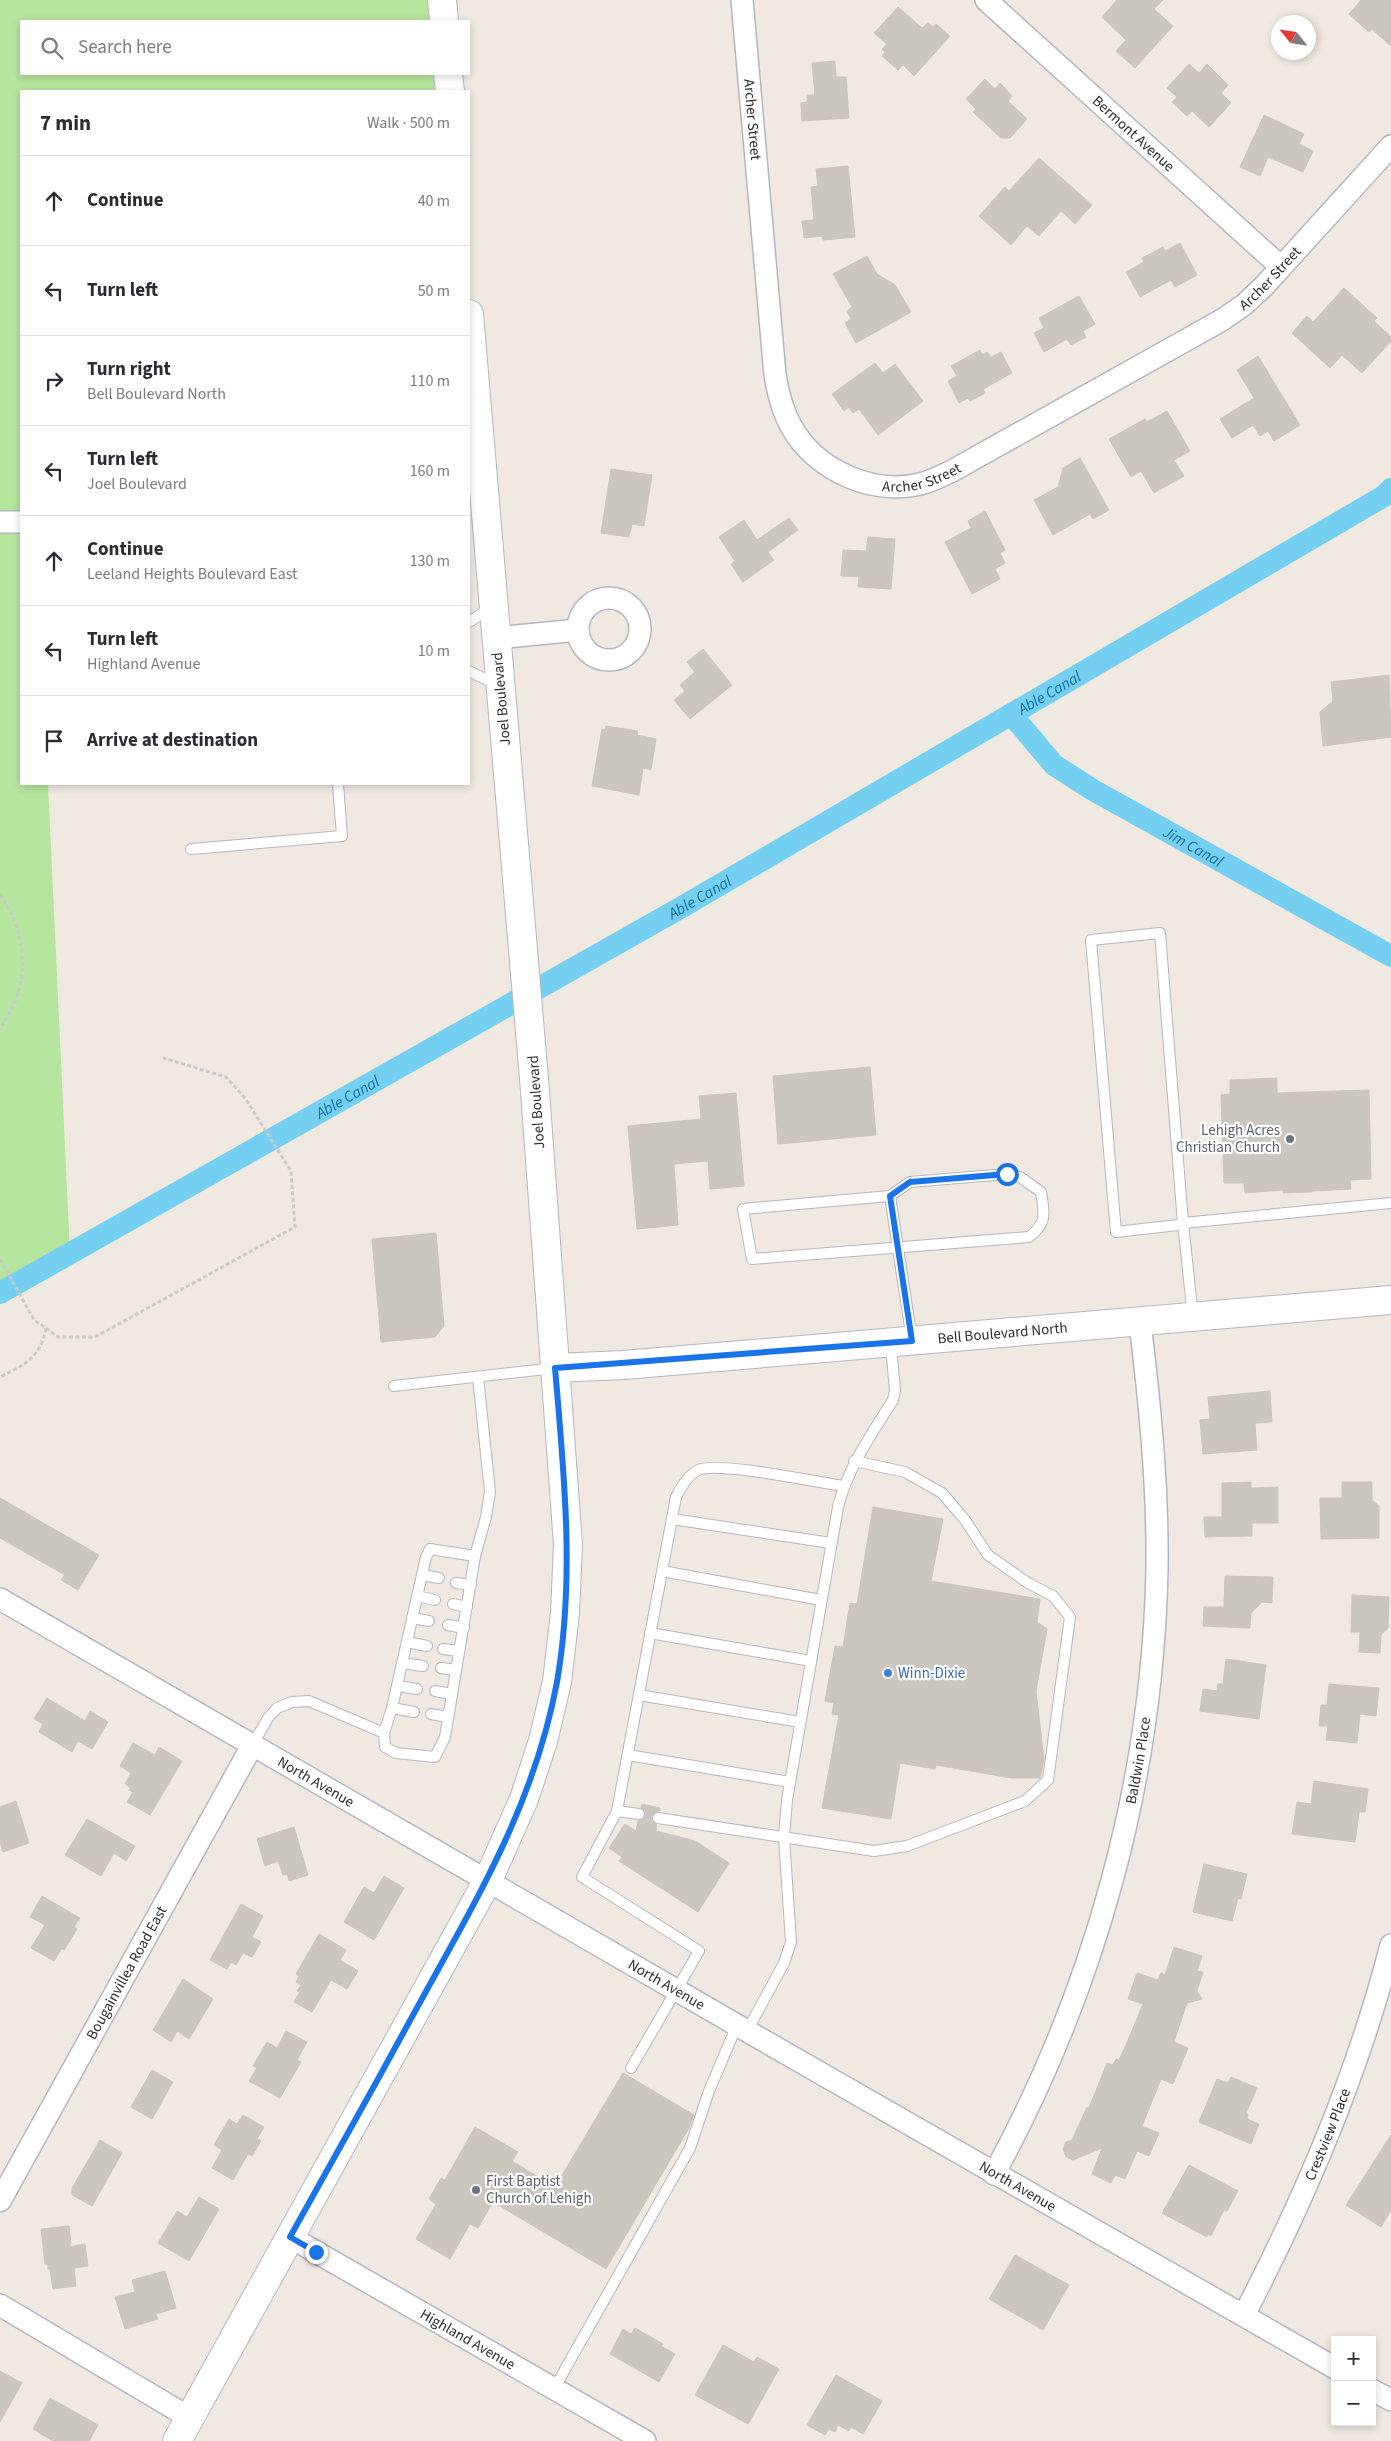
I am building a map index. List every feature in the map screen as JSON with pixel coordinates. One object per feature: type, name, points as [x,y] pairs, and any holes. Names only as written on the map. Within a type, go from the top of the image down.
[{"type":"main road","points":[[442,0],[444,20]]},
{"type":"main road","points":[[448,75],[450,90]]},
{"type":"main road","name":"Joel Boulevard","points":[[184,2429],[488,1880],[524,1798],[543,1741],[557,1682],[565,1613],[568,1545],[531,1037],[493,606],[476,474],[470,337]]},
{"type":"main road","name":"Bell Boulevard North","points":[[555,1368],[1140,1323],[1391,1300]]},
{"type":"street","name":"Archer Street","points":[[742,0],[775,375],[780,402],[791,427],[807,449],[826,465],[846,476],[868,484],[898,487],[926,482],[952,472],[1222,320],[1245,304],[1282,267],[1391,146]]},
{"type":"street","name":"Bermont Avenue","points":[[986,0],[1282,267]]},
{"type":"street","points":[[0,522],[20,522]]},
{"type":"street","points":[[496,638],[578,630]]},
{"type":"street","name":"Baldwin Place","points":[[994,2174],[1017,2132],[1053,2053],[1088,1961],[1107,1899],[1129,1812],[1144,1726],[1153,1644],[1157,1570],[1152,1436],[1140,1323]]},
{"type":"street","name":"North Avenue","points":[[0,1599],[254,1744],[994,2174],[1331,2366]]},
{"type":"street","name":"Bougainvillea Road East","points":[[0,2201],[254,1744]]},
{"type":"street","name":"Crestview Place","points":[[1244,2315],[1282,2240],[1318,2159],[1355,2062],[1391,1945]]},
{"type":"street","name":"Highland Avenue","points":[[290,2237],[645,2441]]},
{"type":"street","points":[[0,2305],[184,2429]]},
{"type":"street","points":[[1376,2392],[1391,2400]]},
{"type":"lane","points":[[470,621],[493,606]]},
{"type":"lane","points":[[470,671],[500,686]]},
{"type":"lane","points":[[191,849],[342,836],[338,785]]},
{"type":"lane","points":[[1193,1318],[1183,1223],[1160,933],[1091,940],[1116,1232],[1183,1223],[1391,1203]]},
{"type":"lane","points":[[1007,1174],[1020,1177],[1041,1192],[1044,1214],[1039,1230],[1029,1237],[752,1259],[743,1209],[890,1196],[910,1182],[1007,1174]]},
{"type":"lane","points":[[554,2389],[690,2148],[709,2091],[742,2028],[784,1963],[791,1942],[784,1837],[790,1782],[831,1543],[843,1486],[854,1461],[893,1400],[902,1342],[898,1248],[890,1196]]},
{"type":"lane","points":[[394,1386],[555,1368]]},
{"type":"lane","points":[[475,1556],[430,1549],[426,1557],[392,1708],[384,1733],[385,1747],[396,1753],[435,1757],[445,1737],[475,1556],[486,1518],[490,1492],[478,1377]]},
{"type":"lane","points":[[658,1818],[874,1851],[907,1846],[1025,1801],[1048,1780],[1070,1617],[1053,1596],[1028,1583],[988,1554],[965,1520],[942,1493],[905,1472],[854,1461]]},
{"type":"lane","points":[[631,2068],[699,1951],[582,1877],[617,1811],[676,1496],[684,1483],[697,1470],[718,1466],[843,1486]]},
{"type":"lane","points":[[672,1519],[831,1543]]},
{"type":"lane","points":[[662,1571],[822,1600]]},
{"type":"lane","points":[[422,1575],[439,1578]]},
{"type":"lane","points":[[456,1583],[471,1585]]},
{"type":"lane","points":[[417,1596],[435,1600]]},
{"type":"lane","points":[[453,1604],[467,1607]]},
{"type":"lane","points":[[412,1618],[430,1622]]},
{"type":"lane","points":[[448,1625],[464,1628]]},
{"type":"lane","points":[[650,1633],[811,1661]]},
{"type":"lane","points":[[407,1642],[427,1646]]},
{"type":"lane","points":[[443,1649],[459,1651]]},
{"type":"lane","points":[[402,1663],[422,1666]]},
{"type":"lane","points":[[441,1668],[456,1670]]},
{"type":"lane","points":[[397,1686],[417,1689]]},
{"type":"lane","points":[[435,1691],[452,1694]]},
{"type":"lane","points":[[639,1695],[800,1722]]},
{"type":"lane","points":[[254,1744],[268,1718],[277,1708],[292,1702],[310,1701],[384,1733]]},
{"type":"lane","points":[[392,1708],[414,1712]]},
{"type":"lane","points":[[431,1714],[448,1718]]},
{"type":"lane","points":[[628,1755],[790,1782]]},
{"type":"lane","points":[[617,1811],[640,1814]]},
{"type":"path","points":[[0,895],[9,907],[21,936],[23,976],[14,1005],[0,1030]]},
{"type":"path","points":[[0,1259],[34,1320],[58,1337],[96,1337],[295,1228],[291,1171],[245,1098],[226,1077],[163,1058]]},
{"type":"path","points":[[0,1377],[14,1370],[39,1352],[43,1345],[46,1328]]},
{"type":"green space","points":[[0,0],[430,0],[431,20],[20,20],[20,75],[436,75],[437,90],[20,90],[20,510],[0,512]]},
{"type":"green space","points":[[0,522],[20,522],[20,785],[48,785],[70,1253],[0,1293]]},
{"type":"building","points":[[1117,0],[1163,0],[1154,9],[1173,26],[1135,68],[1116,51],[1126,40],[1102,17]]},
{"type":"building","points":[[1361,0],[1391,0],[1391,46],[1372,29],[1369,32],[1349,14]]},
{"type":"building","points":[[898,7],[922,28],[928,23],[933,27],[936,24],[950,36],[914,76],[903,65],[898,70],[882,56],[885,52],[882,49],[887,44],[874,33]]},
{"type":"building","points":[[835,61],[836,77],[846,77],[849,118],[802,121],[801,103],[807,102],[807,95],[815,95],[812,63]]},
{"type":"building","points":[[1189,64],[1199,73],[1207,64],[1228,85],[1221,93],[1231,103],[1209,127],[1192,111],[1187,116],[1172,102],[1177,97],[1167,88]]},
{"type":"building","points":[[985,79],[995,89],[1000,83],[1012,96],[1008,101],[1027,119],[1010,138],[1001,138],[973,112],[976,109],[966,99]]},
{"type":"building","points":[[1264,115],[1304,134],[1299,144],[1313,151],[1303,172],[1268,157],[1260,176],[1240,167]]},
{"type":"building","points":[[1039,158],[1092,205],[1075,224],[1061,211],[1039,236],[1027,226],[1011,245],[979,216],[1005,187],[1009,191]]},
{"type":"building","points":[[848,166],[855,237],[823,240],[822,236],[804,238],[802,221],[814,220],[811,187],[818,186],[816,169]]},
{"type":"building","points":[[1180,243],[1197,275],[1175,287],[1171,280],[1140,297],[1126,272],[1144,262],[1142,258],[1163,247],[1165,251]]},
{"type":"building","points":[[867,256],[877,274],[895,285],[911,312],[856,343],[845,323],[851,319],[847,311],[852,307],[833,274]]},
{"type":"building","points":[[1344,288],[1377,318],[1374,321],[1391,337],[1391,341],[1362,373],[1342,355],[1330,368],[1292,333],[1307,316],[1313,322]]},
{"type":"building","points":[[1079,296],[1095,324],[1083,331],[1086,337],[1071,345],[1067,339],[1044,352],[1034,333],[1044,328],[1039,318]]},
{"type":"building","points":[[980,350],[982,355],[987,352],[991,357],[1001,352],[1012,373],[983,389],[985,393],[970,401],[968,398],[959,403],[948,381],[957,376],[951,366]]},
{"type":"building","points":[[1258,356],[1300,425],[1274,441],[1268,431],[1260,436],[1253,425],[1232,438],[1220,419],[1254,398],[1237,370]]},
{"type":"building","points":[[875,363],[883,373],[895,364],[923,401],[878,435],[859,409],[853,413],[849,407],[844,411],[832,394]]},
{"type":"building","points":[[1167,411],[1190,451],[1174,460],[1184,476],[1154,493],[1141,471],[1131,477],[1109,439],[1145,419],[1147,422]]},
{"type":"building","points":[[1080,458],[1109,510],[1093,519],[1090,514],[1053,535],[1034,500],[1058,487],[1063,468]]},
{"type":"building","points":[[611,469],[652,475],[644,526],[632,524],[629,537],[601,533]]},
{"type":"building","points":[[985,511],[1005,550],[1000,553],[1005,563],[995,569],[1000,579],[972,594],[945,542],[971,528],[968,521]]},
{"type":"building","points":[[789,518],[798,530],[768,552],[774,560],[743,582],[731,564],[735,561],[719,537],[744,520],[757,540]]},
{"type":"building","points":[[868,537],[895,539],[891,589],[858,587],[859,577],[841,576],[843,550],[866,551]]},
{"type":"building","points":[[703,649],[732,685],[690,719],[674,700],[685,691],[680,685],[695,672],[687,662]]},
{"type":"building","points":[[1389,675],[1391,737],[1323,746],[1320,712],[1333,701],[1331,682]]},
{"type":"building","points":[[606,726],[638,731],[637,735],[656,739],[651,770],[643,768],[639,795],[592,786],[602,729],[605,730]]},
{"type":"building","points":[[870,1067],[876,1135],[778,1144],[773,1076]]},
{"type":"building","points":[[1277,1078],[1277,1093],[1369,1090],[1371,1179],[1350,1180],[1351,1189],[1283,1193],[1283,1190],[1245,1193],[1244,1183],[1224,1183],[1221,1095],[1230,1094],[1230,1080]]},
{"type":"building","points":[[736,1093],[744,1186],[710,1189],[708,1161],[674,1164],[678,1225],[637,1229],[628,1126],[701,1119],[699,1096]]},
{"type":"building","points":[[436,1233],[444,1326],[435,1337],[381,1342],[372,1239]]},
{"type":"building","points":[[1270,1391],[1272,1422],[1255,1423],[1257,1450],[1203,1454],[1200,1420],[1210,1419],[1208,1397]]},
{"type":"building","points":[[1251,1482],[1251,1488],[1278,1487],[1278,1523],[1252,1523],[1252,1536],[1205,1537],[1204,1517],[1222,1517],[1222,1483]]},
{"type":"building","points":[[1342,1482],[1372,1482],[1372,1500],[1379,1506],[1379,1538],[1321,1539],[1320,1498],[1342,1498]]},
{"type":"building","points":[[0,1498],[99,1555],[78,1590],[61,1580],[65,1575],[0,1538]]},
{"type":"building","points":[[873,1507],[943,1519],[931,1581],[1040,1599],[1037,1622],[1047,1629],[1036,1691],[1044,1760],[1040,1778],[1011,1778],[936,1765],[935,1769],[900,1763],[891,1819],[822,1808],[839,1715],[832,1714],[834,1703],[825,1701],[835,1646],[843,1647],[850,1603],[857,1604]]},
{"type":"building","points":[[1225,1576],[1273,1577],[1272,1603],[1262,1602],[1251,1613],[1250,1628],[1203,1626],[1204,1607],[1224,1607]]},
{"type":"building","points":[[1352,1595],[1389,1597],[1388,1628],[1381,1635],[1380,1653],[1359,1652],[1360,1632],[1351,1632]]},
{"type":"building","points":[[1226,1659],[1266,1665],[1259,1719],[1200,1711],[1203,1689],[1217,1691],[1218,1684],[1223,1684]]},
{"type":"building","points":[[1329,1684],[1379,1688],[1376,1716],[1360,1714],[1357,1743],[1326,1740],[1328,1726],[1319,1726],[1321,1705],[1327,1705]]},
{"type":"building","points":[[47,1698],[85,1721],[90,1711],[108,1722],[92,1749],[78,1741],[72,1752],[39,1732],[43,1724],[34,1719]]},
{"type":"building","points":[[133,1743],[155,1755],[159,1747],[182,1761],[150,1815],[127,1802],[133,1792],[125,1784],[131,1773],[120,1766]]},
{"type":"building","points":[[1314,1781],[1368,1789],[1365,1812],[1359,1812],[1355,1842],[1292,1834],[1297,1802],[1311,1804]]},
{"type":"building","points":[[16,1801],[29,1843],[3,1852],[0,1842],[0,1807]]},
{"type":"building","points":[[642,1804],[660,1808],[660,1811],[655,1812],[651,1816],[652,1821],[657,1825],[656,1831],[695,1841],[729,1863],[698,1912],[619,1861],[622,1857],[609,1848],[625,1824],[636,1831],[638,1821],[642,1820],[646,1815],[645,1811],[641,1808]]},
{"type":"building","points":[[87,1819],[135,1846],[126,1861],[114,1853],[101,1876],[65,1855]]},
{"type":"building","points":[[294,1827],[308,1875],[289,1881],[287,1874],[283,1875],[278,1861],[265,1866],[257,1839]]},
{"type":"building","points":[[1204,1864],[1247,1874],[1241,1899],[1238,1898],[1232,1921],[1193,1912]]},
{"type":"building","points":[[384,1876],[404,1888],[374,1940],[344,1922],[364,1887],[374,1893]]},
{"type":"building","points":[[42,1896],[80,1918],[74,1927],[77,1929],[64,1950],[62,1948],[54,1961],[31,1948],[45,1925],[30,1917]]},
{"type":"building","points":[[241,1904],[263,1916],[252,1937],[261,1942],[252,1957],[243,1953],[236,1965],[231,1962],[227,1969],[210,1960]]},
{"type":"building","points":[[319,1934],[346,1950],[340,1960],[358,1971],[347,1989],[331,1980],[312,2012],[294,2002],[300,1992],[297,1991],[301,1985],[296,1982],[299,1976],[296,1974]]},
{"type":"building","points":[[1174,1947],[1202,1956],[1197,1971],[1203,1972],[1197,1991],[1202,1999],[1187,2003],[1174,2042],[1188,2048],[1173,2084],[1161,2079],[1142,2126],[1159,2133],[1149,2156],[1137,2151],[1125,2179],[1115,2175],[1111,2183],[1092,2174],[1102,2148],[1073,2160],[1066,2157],[1063,2149],[1066,2142],[1072,2140],[1087,2107],[1089,2108],[1107,2063],[1113,2065],[1116,2059],[1119,2060],[1126,2045],[1143,2004],[1128,1999],[1137,1973],[1158,1980],[1161,1973],[1165,1975]]},
{"type":"building","points":[[183,1979],[213,1999],[189,2039],[177,2031],[171,2042],[153,2030]]},
{"type":"building","points":[[286,2031],[307,2042],[297,2060],[301,2062],[280,2098],[249,2081],[257,2068],[253,2066],[267,2042],[277,2048]]},
{"type":"building","points":[[152,2070],[173,2082],[152,2119],[131,2107]]},
{"type":"building","points":[[623,2073],[694,2115],[689,2128],[606,2269],[493,2202],[478,2228],[470,2224],[450,2259],[416,2239],[436,2204],[429,2199],[441,2178],[445,2180],[475,2127],[518,2152],[512,2161],[555,2187]]},
{"type":"building","points":[[1231,2077],[1257,2088],[1246,2113],[1248,2114],[1247,2119],[1259,2124],[1251,2144],[1199,2122],[1217,2079],[1228,2083]]},
{"type":"building","points":[[243,2115],[264,2127],[257,2139],[261,2141],[252,2156],[248,2154],[233,2180],[212,2168],[222,2150],[214,2145],[229,2119],[237,2124]]},
{"type":"building","points":[[1391,2135],[1391,2210],[1381,2227],[1346,2205]]},
{"type":"building","points":[[100,2140],[122,2153],[92,2206],[72,2195],[72,2188]]},
{"type":"building","points":[[1189,2165],[1238,2191],[1227,2211],[1224,2210],[1211,2236],[1208,2234],[1207,2237],[1162,2213]]},
{"type":"building","points":[[199,2197],[219,2209],[189,2261],[158,2243],[177,2211],[187,2217]]},
{"type":"building","points":[[69,2226],[71,2243],[69,2247],[85,2244],[88,2266],[74,2268],[76,2286],[53,2289],[50,2269],[48,2269],[48,2264],[45,2264],[41,2229]]},
{"type":"building","points":[[1015,2255],[1069,2285],[1043,2330],[989,2299]]},
{"type":"building","points":[[165,2271],[176,2308],[156,2314],[158,2319],[125,2329],[115,2297],[135,2292],[132,2280]]},
{"type":"building","points":[[635,2328],[663,2344],[661,2346],[675,2354],[659,2382],[610,2354],[623,2329],[631,2334]]},
{"type":"building","points":[[723,2345],[754,2362],[757,2357],[779,2369],[748,2424],[695,2395]]},
{"type":"building","points":[[0,2371],[22,2383],[0,2422]]},
{"type":"building","points":[[836,2375],[882,2401],[863,2434],[851,2427],[849,2431],[838,2425],[835,2432],[829,2429],[825,2435],[807,2425]]},
{"type":"building","points":[[50,2398],[98,2425],[89,2441],[53,2441],[33,2429]]},
{"type":"waterway","name":"Able Canal","points":[[0,1293],[682,907],[1384,496],[1391,489]]},
{"type":"waterway","name":"Jim Canal","points":[[1011,714],[1054,765],[1093,790],[1391,956]]},
{"type":"place","name":"Lehigh Acres Christian Church","points":[[1290,1139]]},
{"type":"place","name":"Winn-Dixie","points":[[888,1673]]},
{"type":"place","name":"First Baptist Church of Lehigh","points":[[476,2190]]},
{"type":"route","points":[[316,2252],[290,2237],[488,1880],[503,1850],[524,1798],[543,1741],[557,1682],[565,1613],[568,1545],[555,1368],[624,1365],[912,1341],[890,1196],[910,1182],[1007,1174]]}]
